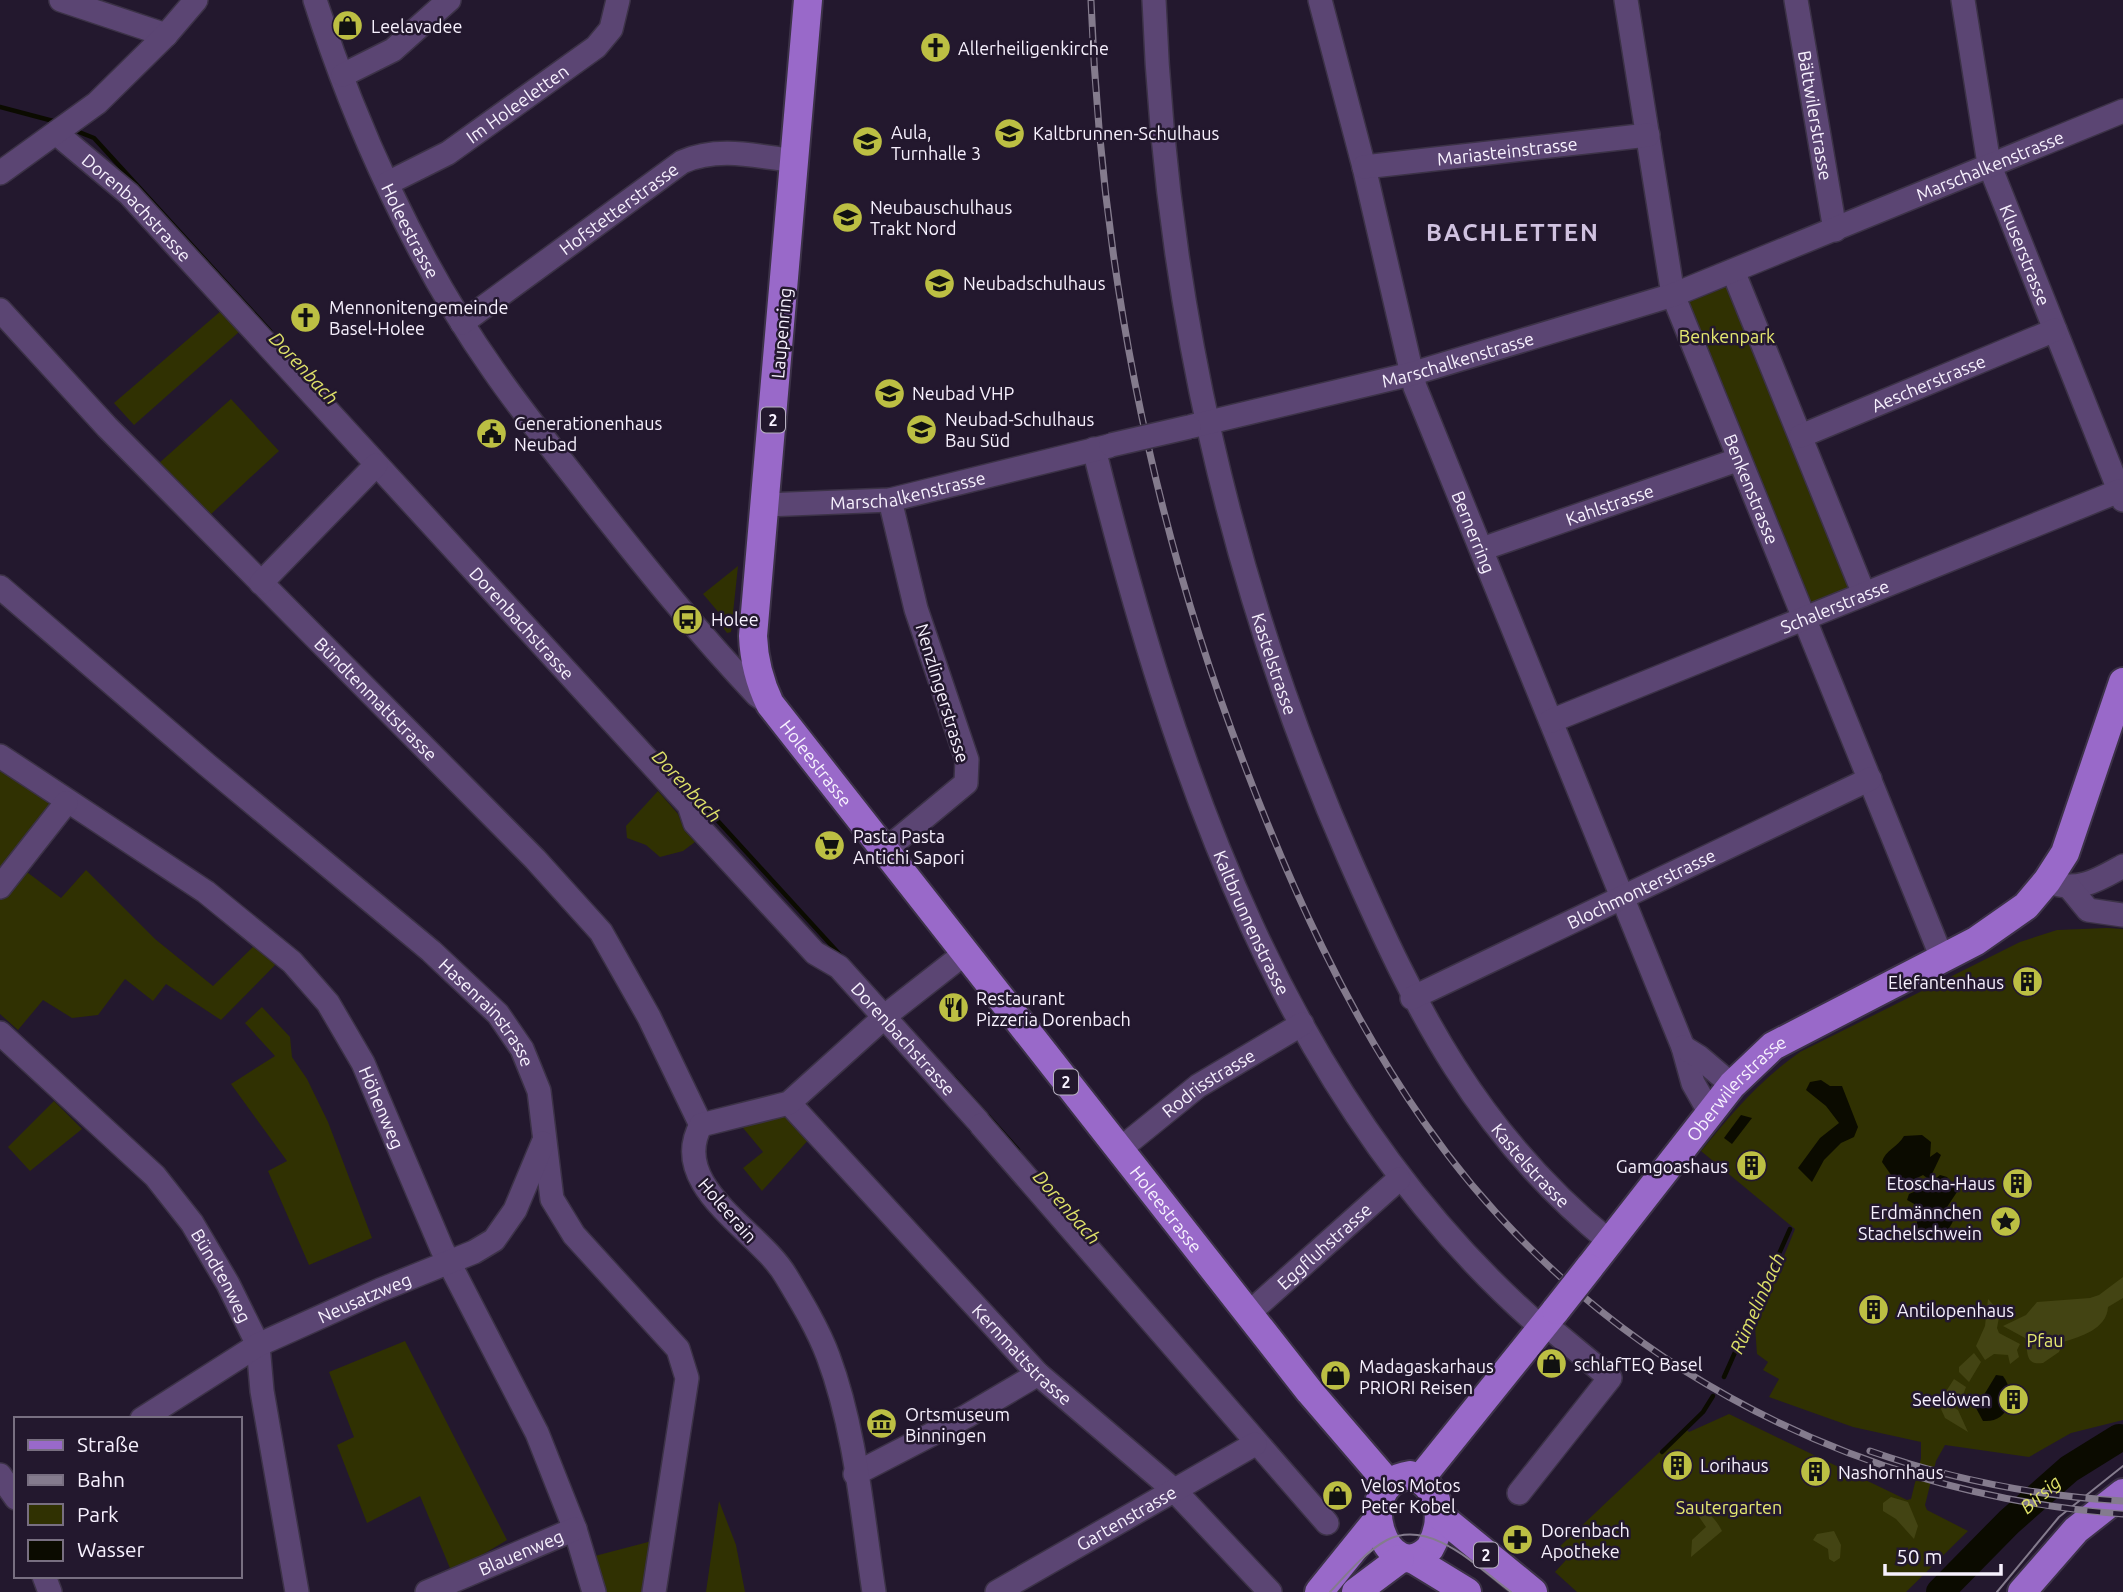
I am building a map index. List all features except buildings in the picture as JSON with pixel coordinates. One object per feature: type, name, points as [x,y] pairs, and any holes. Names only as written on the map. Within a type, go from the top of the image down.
[{"type":"main road","name":"Laupenring","points":[[770,704],[757,672],[753,636],[808,0]]},
{"type":"main road","points":[[2059,885],[2065,853],[2123,682]]},
{"type":"main road","name":"Holeestrasse","points":[[770,704],[1248,1314],[1389,1484]]},
{"type":"main road","name":"Oberwilerstrasse","points":[[1420,1479],[1746,1068],[1791,1035],[1942,958],[2011,919],[2059,885]]},
{"type":"main road","points":[[1371,1587],[1406,1559],[1430,1548],[1440,1516],[1433,1493],[1420,1479],[1410,1475],[1398,1477],[1389,1484],[1379,1503],[1378,1519],[1386,1541],[1406,1559]]},
{"type":"main road","points":[[2022,1592],[2076,1530],[2123,1493]]},
{"type":"main road","name":"2","points":[[1440,1516],[1533,1592]]},
{"type":"main road","points":[[1319,1592],[1378,1519]]},
{"type":"main road","name":"2","points":[[1406,1559],[1467,1592]]},
{"type":"street","points":[[61,0],[166,35]]},
{"type":"street","points":[[0,173],[79,117],[166,35],[195,0]]},
{"type":"street","name":"Holeestrasse","points":[[315,0],[388,183],[462,323],[531,421],[688,620],[757,695],[770,704]]},
{"type":"street","points":[[343,75],[393,50],[449,0]]},
{"type":"street","name":"Im Holeeletten","points":[[388,183],[448,153],[596,47],[611,29],[618,0]]},
{"type":"street","name":"Kastelstrasse","points":[[1154,0],[1168,197],[1198,425],[1283,692],[1340,837],[1412,998],[1451,1066],[1491,1121],[1540,1176],[1610,1242]]},
{"type":"street","name":"Bernerring","points":[[1320,0],[1364,167],[1411,374],[1683,1047],[1693,1083],[1710,1113]]},
{"type":"street","name":"Benkenstrasse","points":[[1626,0],[1673,295],[1737,460],[1942,958]]},
{"type":"street","name":"Bättwilerstrasse","points":[[1796,0],[1835,230]]},
{"type":"street","name":"Kluserstrasse","points":[[1963,0],[1989,164],[2121,496]]},
{"type":"street","name":"Marschalkenstrasse","points":[[765,505],[890,500],[1411,374],[1673,295],[2123,111]]},
{"type":"street","name":"Dorenbachstrasse","points":[[57,133],[129,194],[689,805],[695,823],[815,953],[839,967],[891,1012],[979,1123],[1255,1444],[1327,1523]]},
{"type":"street","name":"Mariasteinstrasse","points":[[1364,167],[1648,135]]},
{"type":"street","name":"Hofstetterstrasse","points":[[462,323],[682,162],[699,154],[716,152],[795,161]]},
{"type":"street","points":[[1733,271],[1864,594]]},
{"type":"street","name":"Bündtenmattstrasse","points":[[0,310],[107,426],[535,859],[601,932],[649,1017],[701,1125]]},
{"type":"street","name":"Aescherstrasse","points":[[1801,436],[2055,330]]},
{"type":"street","name":"Kaltbrunnenstrasse","points":[[1102,447],[1130,595],[1185,764],[1225,868],[1302,1024],[1399,1179],[1462,1252],[1547,1320],[1610,1378],[1519,1493]]},
{"type":"street","name":"Kahlstrasse","points":[[1482,549],[1737,460]]},
{"type":"street","points":[[261,583],[376,465]]},
{"type":"street","name":"Schalerstrasse","points":[[1551,721],[1864,594],[2121,496]]},
{"type":"street","name":"Nenzlingerstrasse","points":[[884,850],[966,783],[968,776],[967,760],[916,608],[890,500]]},
{"type":"street","name":"Hasenrainstrasse","points":[[0,587],[205,764],[421,943],[498,1014],[522,1049],[539,1091],[543,1143],[552,1199],[574,1235],[678,1349],[687,1378],[653,1592]]},
{"type":"street","name":"Höhenweg","points":[[0,756],[66,803],[206,892],[311,981],[328,1003],[363,1063],[448,1261],[537,1433],[575,1528],[594,1592]]},
{"type":"street","name":"Blochmonterstrasse","points":[[1412,998],[1622,900],[1870,779]]},
{"type":"street","points":[[0,887],[66,803]]},
{"type":"street","name":"Oberwilerstrasse","points":[[2059,885],[2095,881],[2123,866]]},
{"type":"street","points":[[2059,885],[2088,910],[2123,915]]},
{"type":"street","points":[[701,1125],[789,1103],[891,1012],[964,954]]},
{"type":"street","name":"Rodrisstrasse","points":[[1119,1150],[1198,1086],[1302,1024]]},
{"type":"street","name":"Bündtenweg","points":[[0,1033],[97,1120],[177,1202],[211,1252],[258,1345],[262,1391],[297,1592]]},
{"type":"street","points":[[1683,1047],[1732,1085]]},
{"type":"street","name":"Kernmattstrasse","points":[[789,1103],[1038,1374],[1175,1491],[1270,1592]]},
{"type":"street","name":"Holeerain","points":[[701,1125],[692,1150],[697,1174],[721,1206],[783,1272],[827,1353],[843,1400],[874,1592]]},
{"type":"street","name":"Neusatzweg","points":[[145,1417],[258,1345],[474,1252],[494,1240],[514,1210],[543,1143]]},
{"type":"street","name":"Eggfluhstrasse","points":[[1248,1314],[1399,1179]]},
{"type":"street","points":[[855,1474],[967,1416],[1038,1374]]},
{"type":"street","name":"Gartenstrasse","points":[[997,1592],[1255,1444]]},
{"type":"street","points":[[0,1475],[14,1494]]},
{"type":"street","name":"Blauenweg","points":[[427,1592],[465,1584],[575,1528]]},
{"type":"green space","name":"Benkenpark","points":[[1739,273],[1869,591],[1805,616],[1674,299]]},
{"type":"green space","points":[[222,310],[240,331],[134,425],[114,403]]},
{"type":"green space","points":[[231,399],[279,451],[209,516],[158,464]]},
{"type":"green space","points":[[738,566],[731,632],[727,633],[722,626],[726,621],[703,594]]},
{"type":"green space","points":[[0,769],[53,806],[0,873]]},
{"type":"green space","points":[[658,791],[678,814],[684,830],[695,842],[683,851],[660,857],[646,845],[627,838],[626,826]]},
{"type":"green space","points":[[23,869],[61,898],[86,870],[155,939],[213,986],[256,944],[277,963],[221,1020],[166,984],[153,1001],[125,979],[98,1015],[72,1018],[43,1000],[18,1030],[0,1014],[0,898]]},
{"type":"green space","points":[[2123,929],[2123,1420],[2071,1433],[2029,1457],[1945,1445],[1936,1461],[1925,1505],[1927,1510],[1968,1531],[1906,1592],[1577,1592],[1555,1572],[1566,1560],[1556,1550],[1685,1428],[1689,1432],[1729,1414],[1907,1500],[1911,1499],[1921,1458],[1921,1442],[1853,1427],[1769,1397],[1779,1379],[1763,1370],[1768,1362],[1757,1354],[1755,1327],[1795,1229],[1701,1151],[1747,1098],[1800,1052],[2020,942],[2057,930]]},
{"type":"green space","points":[[262,1007],[290,1037],[292,1057],[307,1079],[328,1122],[372,1238],[309,1265],[268,1171],[287,1161],[231,1084],[275,1056],[245,1023]]},
{"type":"green space","points":[[54,1101],[82,1129],[30,1171],[8,1147]]},
{"type":"green space","points":[[787,1114],[811,1137],[762,1191],[743,1168],[763,1152],[739,1123]]},
{"type":"green space","name":"Pfau","points":[[2123,1277],[2123,1298],[2108,1307],[2103,1321],[2092,1331],[2063,1342],[2059,1352],[2043,1363],[2032,1362],[2028,1356],[2025,1338],[2003,1326],[2026,1315],[2037,1302],[2090,1298],[2099,1295]]},
{"type":"green space","points":[[1988,1299],[2000,1312],[1997,1328],[1999,1333],[2020,1344],[2017,1350],[2019,1357],[2010,1364],[2008,1355],[1994,1354],[1985,1360],[1976,1346],[1985,1326]]},
{"type":"green space","points":[[405,1341],[507,1540],[452,1573],[420,1496],[367,1523],[337,1445],[354,1437],[329,1372]]},
{"type":"green space","points":[[1974,1353],[1981,1362],[1969,1382],[1959,1372],[1959,1367]]},
{"type":"green space","points":[[1954,1379],[1966,1387],[1959,1406],[1945,1393]]},
{"type":"green space","points":[[1945,1402],[1958,1410],[1968,1432],[1945,1418],[1941,1409]]},
{"type":"green space","points":[[1891,1497],[1908,1502],[1918,1526],[1914,1539],[1896,1519],[1883,1511],[1883,1503]]},
{"type":"green space","points":[[719,1501],[736,1545],[745,1592],[706,1592]]},
{"type":"green space","points":[[1693,1508],[1710,1515],[1722,1531],[1691,1557],[1692,1540],[1706,1527]]},
{"type":"green space","points":[[1834,1531],[1841,1545],[1840,1558],[1834,1562],[1829,1559],[1828,1549],[1813,1540],[1817,1534]]},
{"type":"green space","points":[[652,1541],[643,1592],[601,1592],[591,1557]]},
{"type":"water","points":[[1821,1080],[1830,1086],[1842,1086],[1858,1127],[1854,1137],[1841,1143],[1824,1160],[1812,1182],[1798,1168],[1820,1138],[1839,1123],[1826,1106],[1806,1090],[1810,1082]]},
{"type":"water","points":[[1741,1115],[1752,1118],[1732,1144],[1724,1138]]},
{"type":"water","points":[[1922,1135],[1931,1142],[1930,1157],[1937,1152],[1941,1155],[1931,1176],[1935,1179],[1940,1175],[1947,1177],[1957,1192],[1947,1207],[1954,1219],[1948,1229],[1938,1237],[1921,1241],[1917,1223],[1918,1206],[1907,1200],[1909,1194],[1925,1187],[1927,1178],[1923,1175],[1909,1182],[1896,1182],[1882,1162],[1886,1154],[1904,1136]]},
{"type":"water","points":[[1996,1375],[2003,1376],[2010,1399],[2004,1413],[1992,1420],[1983,1421],[1976,1408]]},
{"type":"waterway","name":"Dorenbach","points":[[0,107],[57,122]]},
{"type":"waterway","name":"Dorenbach","points":[[74,130],[94,138],[270,331]]},
{"type":"waterway","name":"Dorenbach","points":[[696,797],[843,958]]},
{"type":"waterway","name":"Dorenbach","points":[[954,1078],[1018,1150]]},
{"type":"waterway","name":"Rümelinbach","points":[[1724,1377],[1790,1229]]},
{"type":"waterway","name":"Rümelinbach","points":[[1662,1452],[1703,1412],[1713,1396]]},
{"type":"waterway","name":"Birsig","points":[[1940,1592],[2009,1522],[2069,1469],[2119,1438]]},
{"type":"tram line","points":[[1997,1592],[2059,1517],[2123,1466]]},
{"type":"tram line","points":[[1330,1592],[1371,1551],[1387,1540],[1404,1535],[1420,1535],[1437,1540],[1469,1559],[1511,1592]]},
{"type":"railway","points":[[1091,1],[1106,196],[1119,292],[1136,387],[1181,576],[1210,669],[1280,855],[1345,992],[1396,1080],[1424,1122],[1489,1204],[1562,1278],[1642,1342],[1729,1397],[1822,1442],[1919,1477],[2020,1501],[2123,1514]]},
{"type":"railway","points":[[1870,1451],[1931,1470],[1995,1485],[2123,1501]]},
{"type":"place","name":"Leelavadee","points":[[348,26]]},
{"type":"place","name":"Allerheiligenkirche","points":[[935,48]]},
{"type":"place","name":"Kaltbrunnen-Schulhaus","points":[[1010,133]]},
{"type":"place","name":"Aula, Turnhalle 3","points":[[868,142]]},
{"type":"place","name":"Neubauschulhaus Trakt Nord","points":[[847,217]]},
{"type":"place","name":"Neubadschulhaus","points":[[940,283]]},
{"type":"place","name":"Mennonitengemeinde Basel-Holee","points":[[306,317]]},
{"type":"place","name":"Neubad VHP","points":[[889,393]]},
{"type":"place","name":"Neubad-Schulhaus Bau Süd","points":[[922,429]]},
{"type":"place","name":"Generationenhaus Neubad","points":[[491,433]]},
{"type":"place","name":"Holee","points":[[688,619]]},
{"type":"place","name":"Pasta Pasta Antichi Sapori","points":[[830,846]]},
{"type":"place","name":"Elefantenhaus","points":[[2027,982]]},
{"type":"place","name":"Restaurant Pizzeria Dorenbach","points":[[953,1008]]},
{"type":"place","name":"Gamgoashaus","points":[[1751,1166]]},
{"type":"place","name":"Etoscha-Haus","points":[[2018,1183]]},
{"type":"place","name":"Erdmännchen Stachelschwein","points":[[2005,1222]]},
{"type":"place","name":"Antilopenhaus","points":[[1874,1310]]},
{"type":"place","name":"schlafTEQ Basel","points":[[1551,1364]]},
{"type":"place","name":"Madagaskarhaus PRIORI Reisen","points":[[1336,1376]]},
{"type":"place","name":"Seelöwen","points":[[2014,1399]]},
{"type":"place","name":"Ortsmuseum Binningen","points":[[882,1424]]},
{"type":"place","name":"Lorihaus","points":[[1677,1465]]},
{"type":"place","name":"Nashornhaus","points":[[1815,1472]]},
{"type":"place","name":"Velos Motos Peter Kobel","points":[[1338,1495]]},
{"type":"place","name":"Dorenbach Apotheke","points":[[1518,1540]]},
{"type":"district","name":"BACHLETTEN","points":[[1513,232]]},
{"type":"park label","name":"Sautergarten","points":[[1729,1507]]}]
